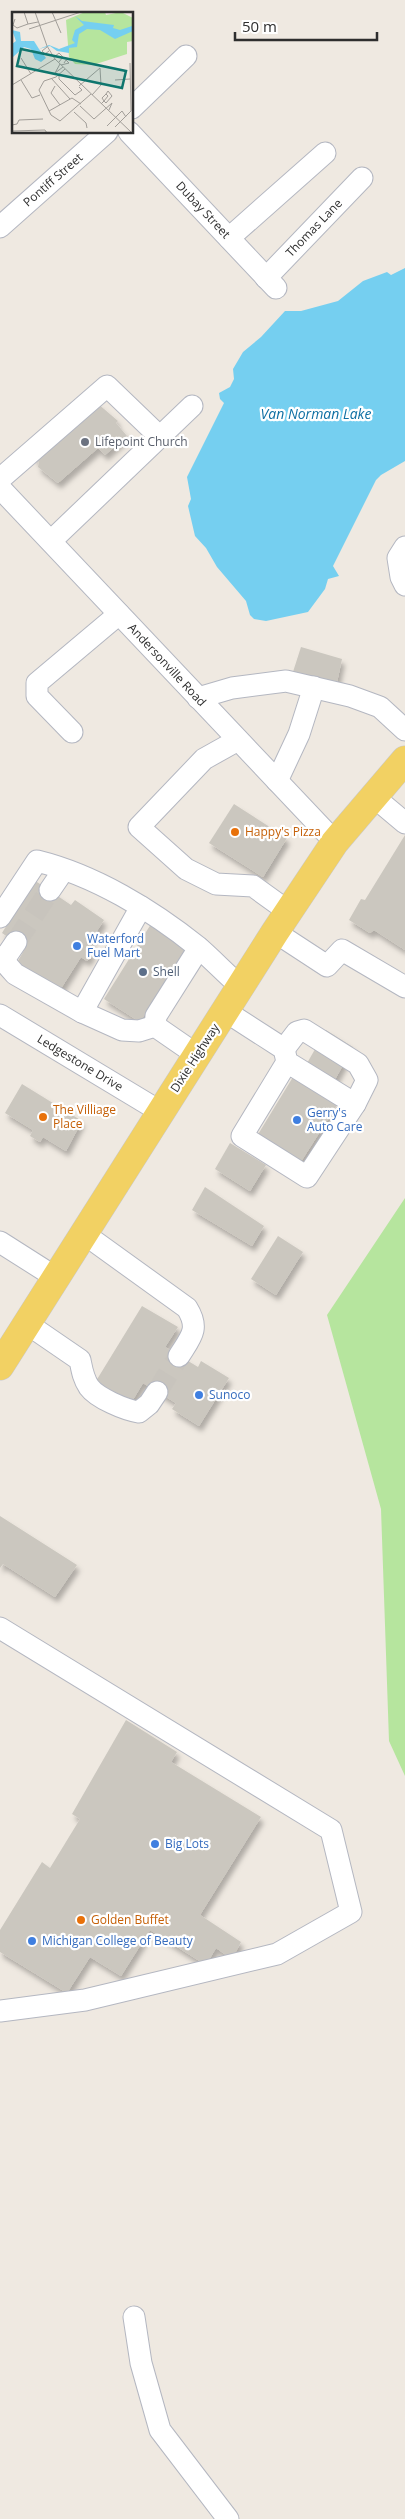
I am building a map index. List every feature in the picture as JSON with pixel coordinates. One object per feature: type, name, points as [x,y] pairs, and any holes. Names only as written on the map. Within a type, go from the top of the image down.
[{"type":"main road","name":"Dixie Highway","points":[[0,1366],[240,986],[335,842],[405,760]]},
{"type":"street","points":[[134,106],[186,56]]},
{"type":"street","name":"Pontiff Street","points":[[0,227],[104,134]]},
{"type":"street","name":"Dubay Street","points":[[131,134],[271,283]]},
{"type":"street","points":[[229,238],[325,154]]},
{"type":"street","name":"Thomas Lane","points":[[271,283],[362,178]]},
{"type":"street","points":[[0,480],[107,386],[160,437]]},
{"type":"street","points":[[51,541],[192,406]]},
{"type":"street","name":"Andersonville Road","points":[[0,488],[335,842]]},
{"type":"street","points":[[405,547],[398,558],[401,577],[405,585]]},
{"type":"street","points":[[72,732],[38,696],[37,683],[119,614]]},
{"type":"street","points":[[198,698],[232,688],[286,681],[350,696],[380,707],[405,730]]},
{"type":"street","points":[[277,781],[299,734],[314,688]]},
{"type":"street","points":[[238,740],[204,760],[139,827],[186,869],[216,884],[253,886],[282,922],[327,966],[342,950],[405,987]]},
{"type":"street","points":[[374,796],[405,823]]},
{"type":"street","points":[[0,917],[37,861],[53,865],[63,871],[86,878],[141,908],[199,948],[240,986]]},
{"type":"street","points":[[50,890],[63,871]]},
{"type":"street","points":[[82,1012],[141,908]]},
{"type":"street","points":[[16,942],[2,959],[15,974],[82,1012],[122,1030],[139,1031],[155,1026]]},
{"type":"street","points":[[155,1026],[156,1016],[199,948]]},
{"type":"street","points":[[225,1011],[355,1104]]},
{"type":"street","name":"Ledgestone Drive","points":[[0,1015],[160,1112]]},
{"type":"street","points":[[155,1026],[197,1055]]},
{"type":"street","points":[[304,1030],[358,1064],[367,1080],[355,1104],[307,1177],[242,1136],[286,1056],[297,1032],[304,1030]]},
{"type":"street","points":[[83,1232],[187,1308],[194,1319],[194,1332],[179,1356]]},
{"type":"street","points":[[0,1242],[55,1277]]},
{"type":"street","points":[[26,1324],[80,1360],[83,1376],[90,1389],[124,1410],[139,1412],[149,1404],[157,1392]]},
{"type":"street","points":[[0,1628],[331,1830],[351,1912],[277,1954],[85,2000],[0,2011]]},
{"type":"street","points":[[134,2317],[141,2363],[160,2430],[228,2519]]},
{"type":"green space","points":[[405,1198],[405,1776],[389,1741],[381,1509],[327,1315]]},
{"type":"water","name":"Van Norman Lake","points":[[405,268],[405,461],[376,480],[333,566],[339,576],[328,579],[325,589],[308,612],[266,621],[254,619],[250,615],[246,601],[217,567],[206,548],[195,536],[188,506],[191,499],[187,477],[224,403],[220,399],[219,393],[230,387],[234,379],[233,369],[243,352],[261,337],[285,311],[301,311],[338,301],[363,281],[387,272],[391,275]]},
{"type":"building","name":"Lifepoint Church","points":[[97,403],[118,421],[116,423],[127,436],[105,455],[98,448],[58,483],[38,467],[39,462],[33,456]]},
{"type":"building","points":[[301,647],[342,659],[336,687],[292,675]]},
{"type":"building","points":[[234,804],[287,838],[263,877],[209,843]]},
{"type":"building","points":[[405,835],[405,950],[374,930],[370,933],[349,920],[361,899],[365,900]]},
{"type":"building","points":[[34,880],[71,905],[75,900],[104,920],[86,948],[93,953],[87,961],[81,957],[60,990],[16,964],[25,949],[2,933]]},
{"type":"building","points":[[151,924],[187,947],[140,1022],[104,999]]},
{"type":"building","points":[[326,1030],[353,1047],[333,1083],[306,1065]]},
{"type":"building","name":"Gerry's Auto Care","points":[[293,1077],[337,1105],[300,1163],[257,1136]]},
{"type":"building","name":"The Villiage Place","points":[[22,1084],[82,1121],[66,1151],[43,1137],[40,1142],[30,1136],[33,1130],[5,1113]]},
{"type":"building","points":[[230,1143],[266,1165],[250,1191],[215,1169]]},
{"type":"building","points":[[205,1187],[264,1226],[252,1246],[192,1210]]},
{"type":"building","points":[[278,1236],[303,1252],[276,1295],[251,1279]]},
{"type":"building","points":[[142,1306],[178,1327],[165,1347],[198,1367],[201,1361],[229,1378],[199,1426],[172,1409],[176,1403],[143,1383],[131,1403],[96,1381]]},
{"type":"building","points":[[0,1516],[77,1565],[55,1597],[3,1564],[0,1568]]},
{"type":"building","name":"Big Lots","points":[[126,1720],[177,1752],[171,1762],[261,1817],[200,1915],[241,1942],[232,1959],[216,1948],[206,1965],[150,1930],[121,1976],[90,1957],[67,1993],[0,1952],[0,1930],[42,1862],[50,1868],[80,1819],[72,1814]]},
{"type":"tunnel","points":[[16,942],[50,890]]},
{"type":"tunnel","points":[[157,1392],[179,1356]]},
{"type":"place","name":"Lifepoint Church","points":[[85,442]]},
{"type":"place","name":"Happy's Pizza","points":[[235,832]]},
{"type":"place","name":"Waterford Fuel Mart","points":[[77,946]]},
{"type":"place","name":"Shell","points":[[143,972]]},
{"type":"place","name":"The Villiage Place","points":[[43,1117]]},
{"type":"place","name":"Gerry's Auto Care","points":[[297,1120]]},
{"type":"place","name":"Sunoco","points":[[199,1395]]},
{"type":"place","name":"Big Lots","points":[[155,1844]]},
{"type":"place","name":"Golden Buffet","points":[[81,1920]]},
{"type":"place","name":"Michigan College of Beauty","points":[[32,1941]]}]
